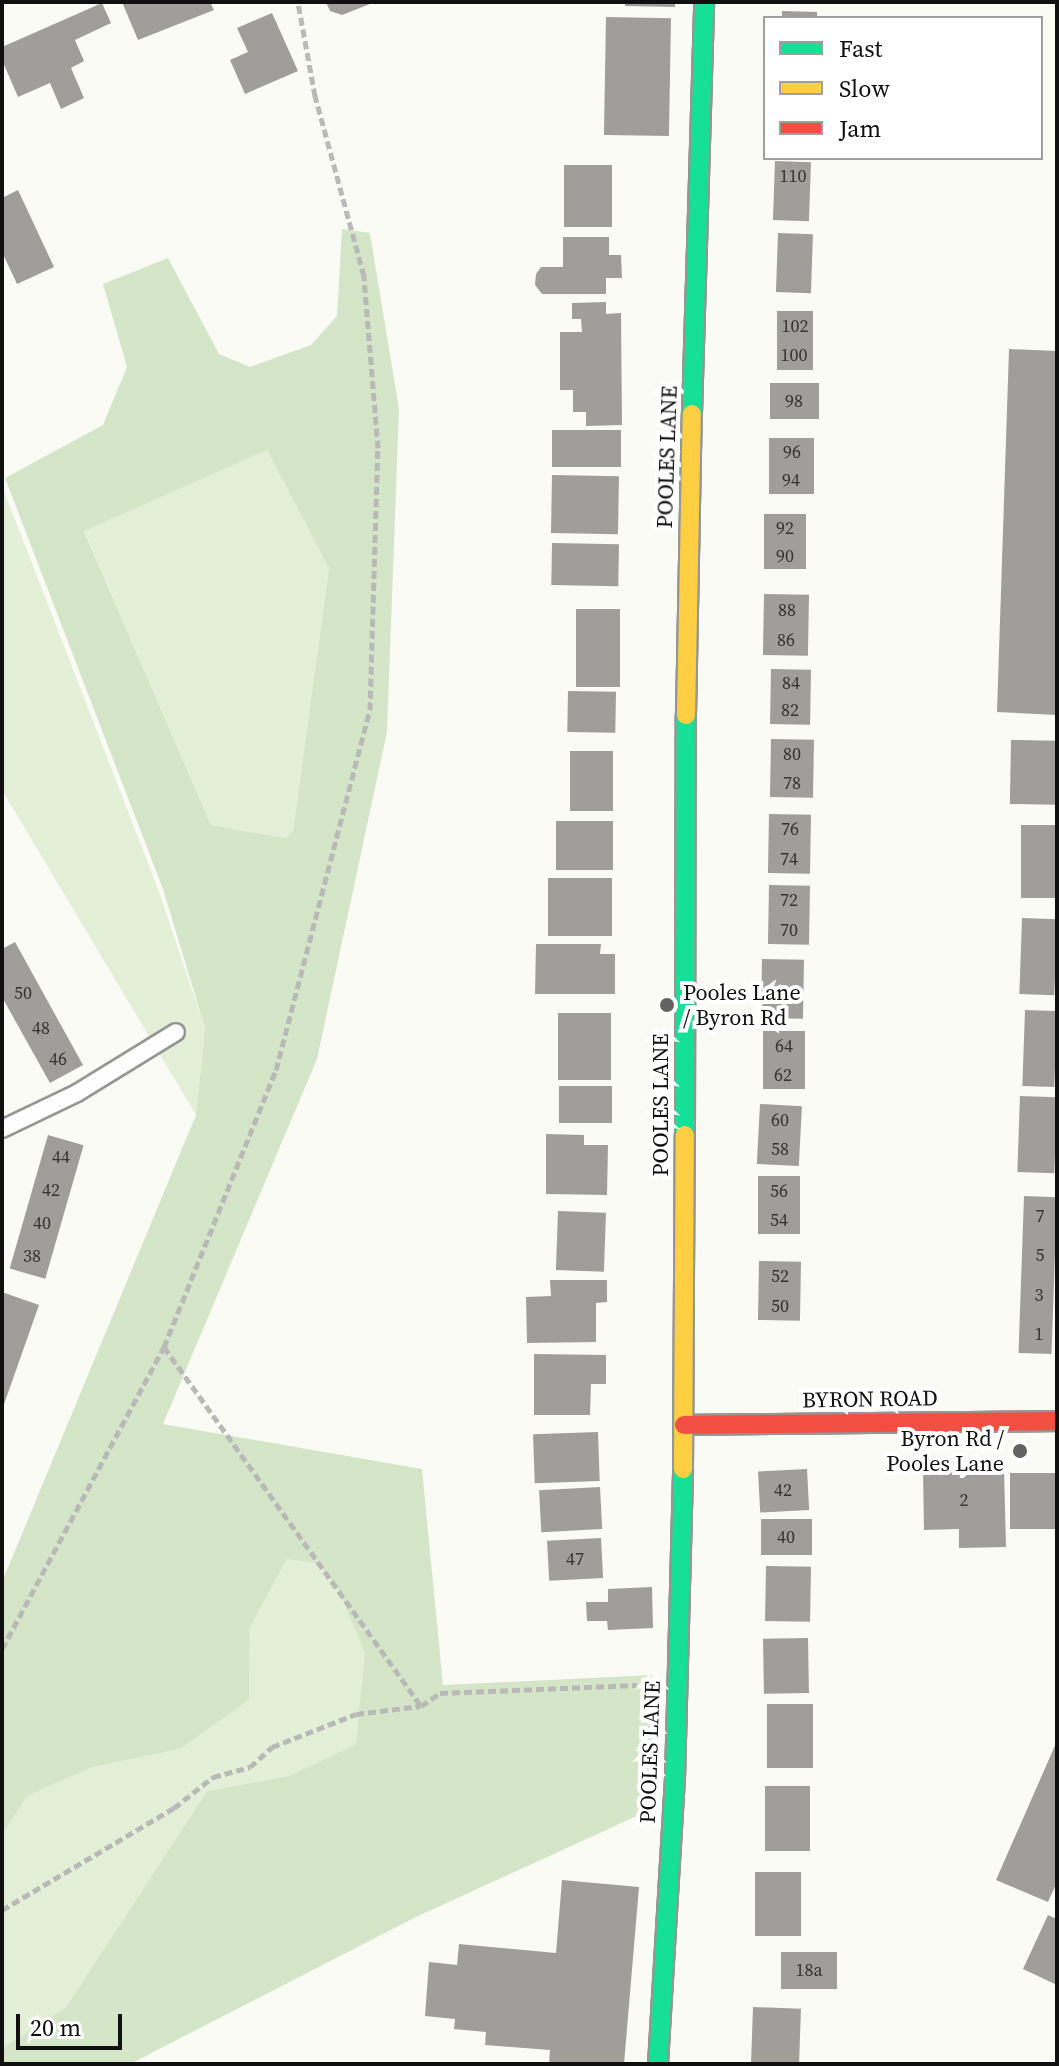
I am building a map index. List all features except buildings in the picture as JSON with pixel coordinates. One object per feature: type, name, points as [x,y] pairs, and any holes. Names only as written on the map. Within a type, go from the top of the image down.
[{"type":"street","name":"POOLES LANE","points":[[658,2064],[676,1683],[684,1425],[686,625],[704,2]]},
{"type":"street","name":"BYRON ROAD","points":[[684,1425],[1057,1421]]},
{"type":"lane","points":[[2,1129],[77,1093],[176,1032]]},
{"type":"path","points":[[2,1649],[164,1347],[276,1070],[370,710],[378,448],[364,276],[315,96],[298,2]]},
{"type":"path","points":[[164,1347],[421,1706]]},
{"type":"path","points":[[2,1910],[174,1808],[213,1777],[250,1767],[272,1747],[356,1714],[421,1706],[440,1693],[676,1683]]},
{"type":"green space","points":[[342,229],[370,233],[399,409],[387,732],[317,1059],[163,1424],[422,1469],[443,1685],[652,1675],[652,1809],[416,1917],[130,2064],[2,2064],[2,2048],[66,2007],[207,1791],[289,1776],[356,1744],[365,1653],[340,1593],[318,1564],[287,1559],[250,1627],[249,1700],[180,1749],[93,1767],[27,1796],[2,1835],[2,1582],[196,1115],[205,1028],[163,889],[5,478],[103,425],[127,367],[103,284],[168,258],[219,354],[250,367],[311,345],[337,316]],"holes":[[[267,450],[329,568],[293,831],[285,838],[211,825],[84,531]]]},
{"type":"green space","points":[[267,449],[329,568],[293,831],[286,838],[211,825],[84,530]]},
{"type":"green space","points":[[2,486],[158,889],[205,1028],[196,1115],[2,790]]},
{"type":"green space","points":[[287,1559],[318,1564],[340,1593],[366,1653],[356,1744],[289,1776],[207,1791],[66,2007],[2,2048],[2,1835],[27,1796],[93,1767],[180,1749],[249,1700],[250,1627]]},
{"type":"traffic: fast","points":[[692,414],[704,2]]},
{"type":"traffic: fast","points":[[685,1135],[686,715]]},
{"type":"traffic: fast","points":[[658,2064],[675,1779],[683,1469]]},
{"type":"traffic: slow","points":[[686,715],[692,414]]},
{"type":"traffic: slow","points":[[683,1469],[685,1135]]},
{"type":"traffic: jam","points":[[684,1425],[1057,1421]]},
{"type":"place","name":"Pooles Lane / Byron Rd","points":[[667,1005]]},
{"type":"place","name":"Byron Rd / Pooles Lane","points":[[1020,1451]]}]
